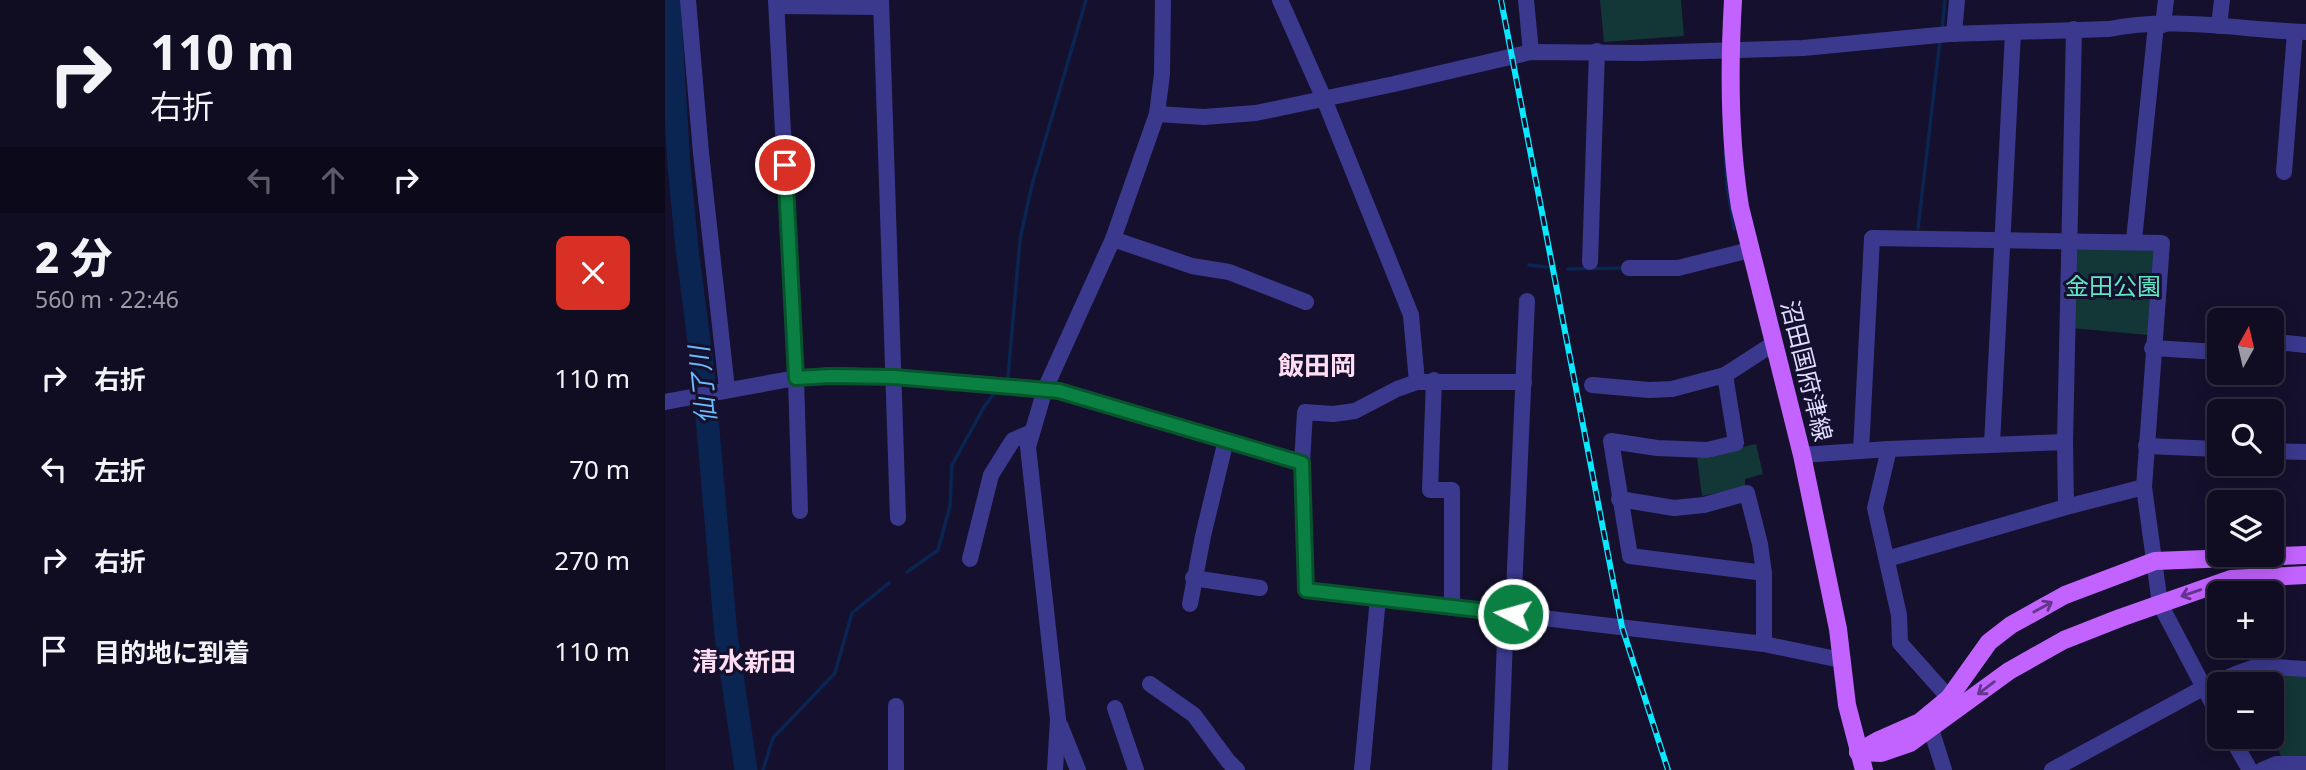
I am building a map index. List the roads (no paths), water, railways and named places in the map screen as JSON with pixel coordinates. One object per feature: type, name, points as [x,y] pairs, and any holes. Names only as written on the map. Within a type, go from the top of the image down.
[{"type":"main road","name":"沼田国府津線","points":[[1733,0],[1731,50],[1735,170],[1750,250],[1802,455],[1838,629],[1847,705],[1864,770]]},
{"type":"main road","points":[[1858,752],[1920,722],[1949,698],[1989,642],[2011,625],[2065,595],[2155,561],[2306,555]]},
{"type":"main road","points":[[1858,752],[1881,753],[1910,743],[2020,665],[2064,640],[2231,579],[2306,575]]},
{"type":"street","points":[[688,0],[701,153],[727,389]]},
{"type":"street","points":[[1055,770],[1058,719],[1028,447],[1045,389],[1113,239],[1157,114],[1162,74],[1163,0]]},
{"type":"street","points":[[1280,0],[1324,99],[1412,315],[1417,382]]},
{"type":"street","points":[[1526,0],[1531,52]]},
{"type":"street","points":[[1946,35],[1957,0]]},
{"type":"street","points":[[2134,240],[2159,25],[2166,0]]},
{"type":"street","points":[[2219,26],[2222,0]]},
{"type":"street","points":[[800,511],[796,378],[776,3],[881,3],[898,518]]},
{"type":"street","points":[[1157,114],[1205,117],[1256,113],[1531,52],[1642,53],[1803,48],[1946,35],[2109,29],[2132,24],[2219,26],[2301,32],[2284,172]]},
{"type":"street","points":[[2066,507],[2074,29]]},
{"type":"street","points":[[1992,444],[2013,32]]},
{"type":"street","points":[[1590,262],[1597,51]]},
{"type":"street","points":[[1861,451],[1872,238],[2134,240],[2162,243],[2152,348],[2144,487],[2160,604],[2207,695]]},
{"type":"street","points":[[1113,239],[1192,266],[1229,272],[1305,302]]},
{"type":"street","points":[[1629,268],[1678,268],[1750,250]]},
{"type":"street","points":[[1500,770],[1527,301]]},
{"type":"street","points":[[2284,343],[2306,345]]},
{"type":"street","points":[[1593,385],[1649,390],[1672,389],[1725,375],[1773,344]]},
{"type":"street","points":[[2152,348],[2207,351]]},
{"type":"street","points":[[1725,375],[1736,443],[1707,450],[1657,448],[1611,441],[1630,556],[1764,573]]},
{"type":"street","points":[[665,402],[796,378],[831,376],[894,377],[1045,389],[1302,463]]},
{"type":"street","points":[[1434,380],[1430,490],[1452,490],[1452,608]]},
{"type":"street","points":[[1524,383],[1434,380],[1417,382],[1397,389],[1355,411],[1333,414],[1305,412],[1302,463],[1306,590],[1764,644],[1841,660]]},
{"type":"street","points":[[970,559],[991,475],[1013,440],[1032,432]]},
{"type":"street","points":[[1190,604],[1193,578],[1226,440]]},
{"type":"street","points":[[1802,455],[2065,442]]},
{"type":"street","points":[[2146,446],[2207,449]]},
{"type":"street","points":[[1889,449],[1875,508],[1899,615],[1900,642],[1949,698]]},
{"type":"street","points":[[2284,451],[2306,452]]},
{"type":"street","points":[[1887,559],[2144,487]]},
{"type":"street","points":[[1619,499],[1674,508],[1704,505],[1747,493],[1760,544],[1764,573],[1764,644]]},
{"type":"street","points":[[1193,578],[1259,588]]},
{"type":"street","points":[[1362,770],[1378,598]]},
{"type":"street","points":[[2052,770],[2203,688],[2258,667],[2306,669]]},
{"type":"street","points":[[1150,684],[1194,715],[1237,770]]},
{"type":"street","points":[[896,706],[896,770]]},
{"type":"street","points":[[1115,708],[1136,770]]},
{"type":"street","points":[[1058,719],[1078,770]]},
{"type":"street","points":[[1931,729],[1944,770]]},
{"type":"street","points":[[2238,749],[2249,770]]},
{"type":"street","points":[[2262,770],[2276,764],[2297,766]]},
{"type":"waterway","name":"仙了川","points":[[669,0],[687,248],[703,372],[726,635],[746,770]]},
{"type":"waterway","points":[[1006,380],[1020,239],[1032,185],[1086,0]]},
{"type":"waterway","points":[[1942,29],[1945,0]]},
{"type":"waterway","points":[[1918,228],[1940,40]]},
{"type":"waterway","points":[[1725,152],[1734,229]]},
{"type":"waterway","points":[[1529,265],[1547,267]]},
{"type":"waterway","points":[[1568,269],[1622,268]]},
{"type":"waterway","points":[[907,572],[938,550],[950,506],[952,465],[984,407],[996,391]]},
{"type":"waterway","points":[[763,770],[773,738],[835,673],[852,613],[889,583]]},
{"type":"railway","points":[[1501,0],[1622,627],[1668,770]]},
{"type":"district","name":"飯田岡","points":[[1317,366]]},
{"type":"district","name":"清水新田","points":[[744,662]]},
{"type":"park label","name":"金田公園","points":[[2113,287]]}]
